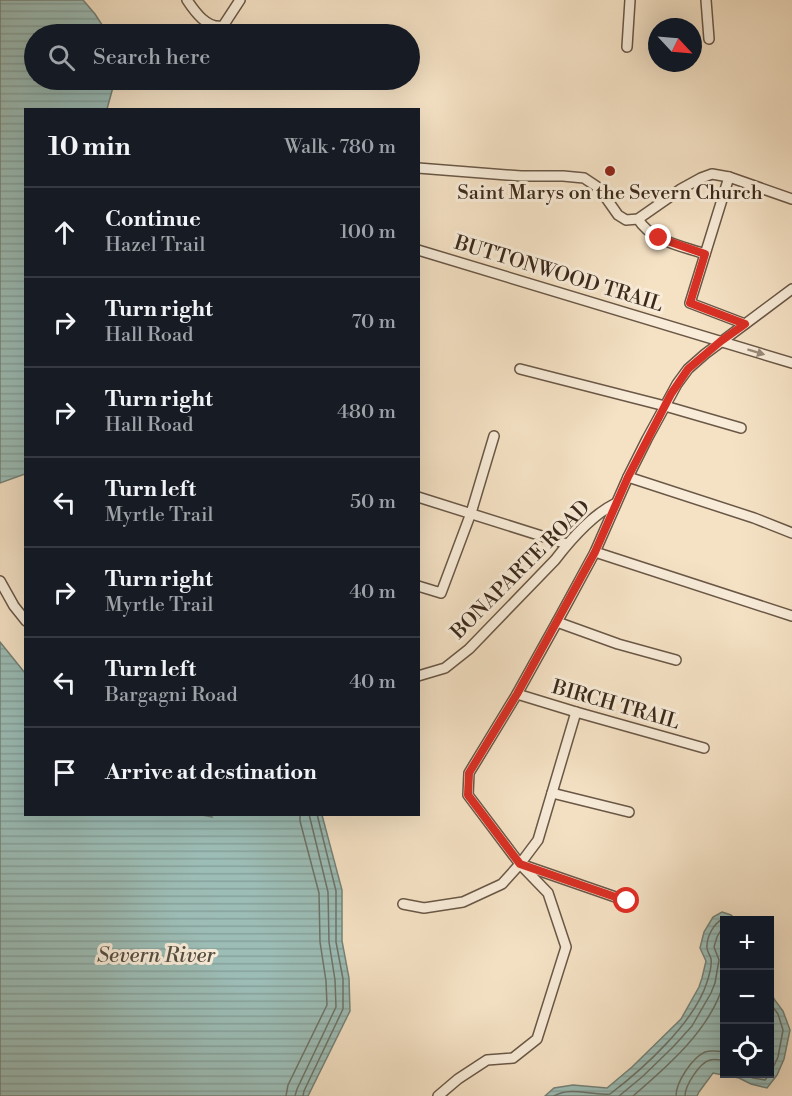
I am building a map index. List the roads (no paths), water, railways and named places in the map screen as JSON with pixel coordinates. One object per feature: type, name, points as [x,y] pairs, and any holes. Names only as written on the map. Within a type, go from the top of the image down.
[{"type":"street","points":[[187,0],[198,15],[210,24]]},
{"type":"street","points":[[224,24],[240,0]]},
{"type":"street","points":[[627,47],[630,0]]},
{"type":"street","points":[[706,0],[709,39]]},
{"type":"street","points":[[420,168],[520,176],[584,178],[599,188],[618,215],[631,221],[638,219],[681,189],[712,174],[729,177],[792,199]]},
{"type":"street","points":[[729,177],[690,303],[745,324]]},
{"type":"street","points":[[638,219],[642,227],[659,238],[705,254]]},
{"type":"street","name":"BUTTONWOOD TRAIL","points":[[420,251],[792,363]]},
{"type":"street","points":[[438,1096],[458,1079],[487,1060],[513,1058],[537,1039],[566,946],[548,893],[520,864],[468,795],[469,773],[517,694],[595,552],[628,477],[674,389],[688,369],[721,341],[792,289]]},
{"type":"street","points":[[520,369],[741,428]]},
{"type":"street","points":[[420,587],[441,593],[471,513],[494,436]]},
{"type":"street","points":[[628,477],[754,518],[792,533]]},
{"type":"street","points":[[420,498],[567,544]]},
{"type":"street","name":"BONAPARTE ROAD","points":[[420,675],[445,668],[469,649],[555,560],[567,544],[604,509],[616,503]]},
{"type":"street","points":[[595,552],[792,616]]},
{"type":"street","points":[[0,581],[24,618]]},
{"type":"street","points":[[557,622],[618,644],[676,660]]},
{"type":"street","name":"BIRCH TRAIL","points":[[517,694],[704,748]]},
{"type":"street","points":[[403,904],[424,908],[463,902],[502,884],[537,840],[576,712]]},
{"type":"street","points":[[552,793],[629,812]]},
{"type":"street","points":[[520,864],[627,901]]},
{"type":"water","points":[[0,0],[83,0],[102,24],[24,24],[24,90],[112,90],[107,108],[24,108],[24,474],[0,483]]},
{"type":"water","name":"Severn River","points":[[0,642],[24,672],[24,816],[322,816],[342,890],[342,941],[349,978],[350,1011],[308,1096],[0,1096]]},
{"type":"water","points":[[722,912],[732,916],[720,916],[720,1074],[713,1073],[697,1096],[545,1096],[554,1088],[573,1085],[607,1088],[681,1019],[702,978],[706,961],[700,948],[704,932],[713,917]]},
{"type":"water","points":[[774,999],[783,1011],[790,1030],[784,1059],[777,1075],[767,1088],[739,1078],[774,1078]]},
{"type":"place","name":"Saint Marys on the Severn Church","points":[[610,171]]}]
